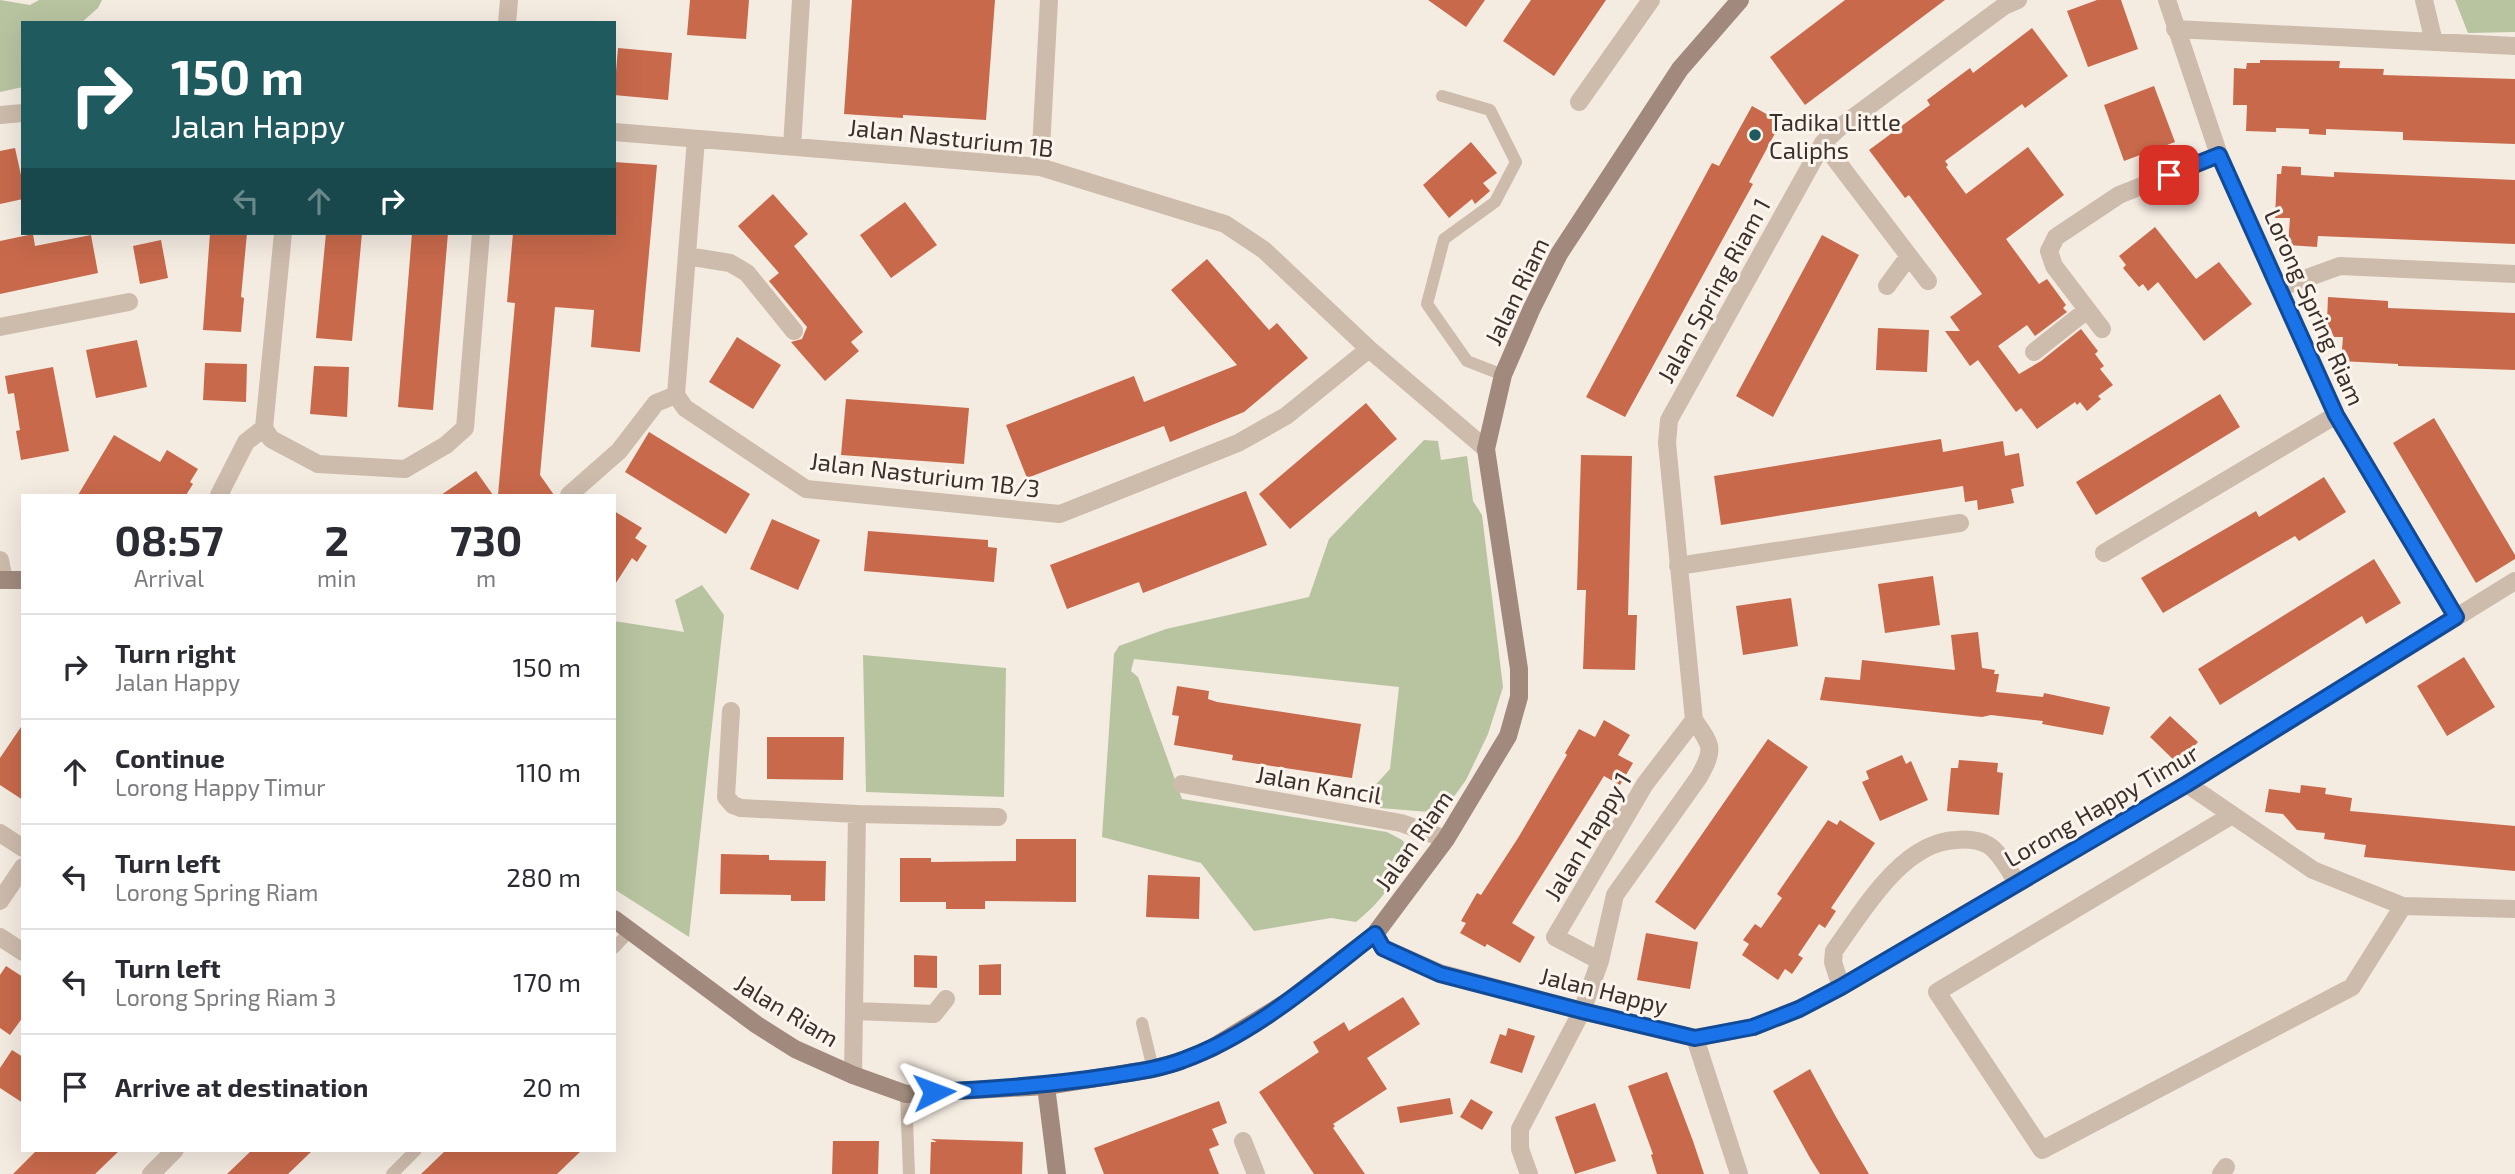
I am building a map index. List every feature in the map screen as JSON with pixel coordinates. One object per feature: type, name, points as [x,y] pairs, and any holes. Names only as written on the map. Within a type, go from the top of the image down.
[{"type":"main road","name":"Jalan Riam","points":[[616,920],[757,1025],[795,1049],[853,1075],[906,1094],[1046,1086],[1153,1069],[1181,1061],[1212,1048],[1287,1002],[1375,934],[1446,839],[1508,736],[1519,697],[1518,669],[1486,449],[1503,374],[1559,254],[1680,69],[1740,0]]},
{"type":"main road","points":[[2,580],[21,580]]},
{"type":"main road","points":[[1046,1086],[1057,1174]]},
{"type":"street","points":[[507,21],[509,0]]},
{"type":"street","points":[[792,147],[801,0]]},
{"type":"street","points":[[1040,166],[1049,0]]},
{"type":"street","points":[[1579,102],[1651,0]]},
{"type":"street","name":"Jalan Spring Riam 1","points":[[1693,715],[1667,443],[1669,420],[1823,143],[1839,128],[1993,14],[2018,0]]},
{"type":"street","name":"Lorong Spring Riam","points":[[2167,0],[2219,155],[2336,415],[2456,617]]},
{"type":"street","points":[[2424,0],[2434,42]]},
{"type":"street","points":[[2175,29],[2515,46]]},
{"type":"street","points":[[0,114],[21,113]]},
{"type":"street","name":"Jalan Nasturium 1B","points":[[616,132],[1040,166],[1225,224],[1264,250],[1369,348],[1486,449]]},
{"type":"street","points":[[570,494],[619,451],[656,403],[676,395],[696,139]]},
{"type":"street","points":[[1823,143],[1928,281]]},
{"type":"street","points":[[2102,329],[2054,266],[2049,251],[2056,237],[2119,195],[2219,155]]},
{"type":"street","points":[[283,235],[264,428],[271,439],[318,464],[405,469],[437,451],[465,428],[481,235]]},
{"type":"street","points":[[687,256],[730,263],[747,273],[794,331]]},
{"type":"street","points":[[1887,286],[1909,256]]},
{"type":"street","points":[[2278,288],[2340,266],[2515,274]]},
{"type":"street","points":[[0,327],[129,302]]},
{"type":"street","points":[[2034,352],[2087,310]]},
{"type":"street","name":"Jalan Nasturium 1B/3","points":[[676,395],[685,408],[806,489],[1060,514],[1238,443],[1286,416],[1369,348]]},
{"type":"street","points":[[2104,553],[2336,415]]},
{"type":"street","points":[[220,494],[246,442],[264,428]]},
{"type":"street","points":[[1678,566],[1960,523]]},
{"type":"street","points":[[0,560],[2,580]]},
{"type":"street","name":"Lorong Happy Timur","points":[[1695,1038],[1753,1027],[1799,1009],[1841,987],[2187,784],[2515,581]]},
{"type":"street","points":[[731,711],[726,797],[733,805],[741,808],[857,814],[998,817]]},
{"type":"street","points":[[1529,1174],[1520,1149],[1520,1129],[1582,1011],[1600,961],[1615,895],[1699,777],[1710,757],[1709,741],[1693,715]]},
{"type":"street","name":"Jalan Happy 1","points":[[1600,961],[1555,937],[1644,784],[1693,715]]},
{"type":"street","name":"Jalan Kancil","points":[[1182,784],[1401,823],[1446,839]]},
{"type":"street","points":[[2187,784],[2313,870],[2403,906],[2515,909]]},
{"type":"street","points":[[853,1075],[857,814]]},
{"type":"street","points":[[2232,815],[1937,992],[2042,1150],[2352,986],[2403,906]]},
{"type":"street","points":[[0,833],[21,847]]},
{"type":"street","points":[[1841,987],[1833,962],[1834,951],[1894,871],[1912,855],[1942,840],[1968,839],[1988,845],[2017,883]]},
{"type":"street","points":[[0,901],[21,870]]},
{"type":"street","name":"Jalan Happy","points":[[1375,934],[1383,948],[1440,974],[1695,1038],[1739,1174]]},
{"type":"street","points":[[0,937],[21,951]]},
{"type":"street","points":[[855,1011],[934,1014],[946,999]]},
{"type":"street","points":[[1243,1140],[1256,1174]]},
{"type":"street","points":[[151,1174],[173,1152]]},
{"type":"lane","points":[[1442,96],[1490,110],[1516,162],[1495,202],[1444,239],[1427,304],[1467,361],[1503,374]]},
{"type":"lane","points":[[616,946],[631,930]]},
{"type":"lane","points":[[1142,1023],[1153,1069]]},
{"type":"lane","points":[[906,1094],[909,1174]]},
{"type":"lane","points":[[392,1174],[414,1152]]},
{"type":"green space","points":[[0,0],[30,5],[39,0],[102,0],[98,8],[83,21],[21,21],[21,87],[0,92]]},
{"type":"green space","points":[[2455,0],[2515,0],[2515,32],[2468,33]]},
{"type":"green space","points":[[1424,440],[1438,441],[1441,460],[1467,456],[1473,501],[1482,515],[1503,687],[1488,734],[1466,780],[1442,813],[1380,808],[1369,792],[1390,769],[1399,687],[1134,659],[1131,671],[1138,677],[1182,799],[1387,832],[1402,840],[1411,850],[1388,889],[1356,922],[1331,918],[1254,931],[1201,863],[1102,837],[1114,654],[1119,646],[1166,629],[1309,597],[1329,539]]},
{"type":"green space","points":[[702,585],[724,615],[689,937],[616,890],[616,621],[684,632],[675,600]]},
{"type":"green space","points":[[863,655],[1006,668],[1004,797],[866,792]]},
{"type":"building","points":[[690,0],[749,0],[746,39],[687,35]]},
{"type":"building","points":[[852,0],[995,0],[986,120],[844,114]]},
{"type":"building","points":[[1428,0],[1485,0],[1466,27]]},
{"type":"building","points":[[1531,0],[1606,0],[1554,76],[1503,41]]},
{"type":"building","points":[[1845,0],[1945,0],[1805,105],[1770,57]]},
{"type":"building","points":[[2097,0],[2121,0],[2138,49],[2088,67],[2067,11]]},
{"type":"building","points":[[2032,28],[2068,76],[2025,108],[2022,104],[1945,161],[1948,165],[1946,167],[1966,194],[2028,147],[2064,195],[2006,239],[2039,284],[2047,279],[2066,305],[2063,308],[2067,312],[2035,336],[2027,325],[1998,346],[2019,374],[2041,361],[2081,329],[2098,351],[2095,354],[2104,366],[2100,369],[2113,385],[2098,396],[2101,399],[2087,411],[2080,402],[2077,405],[2075,402],[2037,429],[2021,408],[2016,412],[1978,360],[1970,366],[1945,331],[1960,331],[1950,317],[1982,294],[1909,195],[1905,198],[1869,150],[1930,105],[1927,100],[1970,68],[1973,73]]},
{"type":"building","points":[[618,48],[672,53],[668,100],[616,95]]},
{"type":"building","points":[[2260,60],[2340,61],[2339,68],[2384,69],[2383,75],[2515,79],[2515,144],[2403,140],[2403,132],[2326,129],[2326,135],[2309,134],[2309,129],[2246,131],[2247,105],[2233,105],[2234,68],[2246,69],[2247,63],[2260,63]]},
{"type":"building","points":[[2154,86],[2175,142],[2124,161],[2104,105]]},
{"type":"building","points":[[1752,106],[1781,122],[1749,182],[1753,184],[1625,417],[1586,397],[1712,163],[1719,166]]},
{"type":"building","points":[[1471,142],[1497,173],[1483,183],[1490,191],[1475,204],[1472,199],[1449,218],[1423,185]]},
{"type":"building","points":[[15,148],[21,175],[21,199],[0,204],[0,151]]},
{"type":"building","points":[[616,162],[657,165],[640,352],[591,347],[594,310],[555,307],[540,475],[553,494],[498,494],[515,303],[507,302],[513,235],[616,235]]},
{"type":"building","points":[[2282,166],[2301,167],[2301,175],[2334,177],[2334,172],[2515,180],[2515,244],[2318,236],[2317,247],[2288,245],[2290,218],[2275,218],[2277,174],[2281,174]]},
{"type":"building","points":[[773,194],[808,234],[794,246],[863,332],[851,342],[859,351],[825,381],[791,342],[802,339],[807,327],[769,281],[779,273],[738,226]]},
{"type":"building","points":[[905,202],[937,245],[891,278],[860,235]]},
{"type":"building","points":[[2155,227],[2196,279],[2219,262],[2252,304],[2204,341],[2158,282],[2148,291],[2143,284],[2139,287],[2123,268],[2126,265],[2119,256]]},
{"type":"building","points":[[33,235],[35,246],[91,235],[98,273],[0,294],[0,241]]},
{"type":"building","points":[[210,235],[247,235],[241,332],[203,330]]},
{"type":"building","points":[[326,235],[362,235],[352,341],[316,338]]},
{"type":"building","points":[[412,235],[448,235],[433,410],[398,407]]},
{"type":"building","points":[[1822,235],[1859,255],[1773,417],[1736,396]]},
{"type":"building","points":[[161,240],[168,278],[140,284],[133,246]]},
{"type":"building","points":[[1207,259],[1269,330],[1277,323],[1308,358],[1244,412],[1170,442],[1164,426],[1027,478],[1006,425],[1134,376],[1144,402],[1237,365],[1171,290]]},
{"type":"building","points":[[2328,297],[2388,301],[2388,308],[2515,313],[2515,370],[2341,361],[2343,337],[2334,337],[2327,322]]},
{"type":"building","points":[[1878,328],[1929,330],[1927,372],[1876,370]]},
{"type":"building","points":[[737,337],[781,365],[753,409],[709,382]]},
{"type":"building","points":[[137,340],[147,387],[96,398],[86,350]]},
{"type":"building","points":[[205,363],[247,364],[246,402],[203,400]]},
{"type":"building","points":[[314,366],[349,367],[347,417],[310,414]]},
{"type":"building","points":[[53,367],[69,451],[21,460],[16,431],[20,430],[14,393],[8,394],[5,376]]},
{"type":"building","points":[[2220,394],[2240,427],[2096,515],[2076,482]]},
{"type":"building","points":[[846,399],[969,408],[964,464],[841,455]]},
{"type":"building","points":[[1366,403],[1397,439],[1290,529],[1259,494]]},
{"type":"building","points":[[2434,418],[2515,555],[2515,559],[2476,583],[2393,443]]},
{"type":"building","points":[[649,432],[750,494],[726,534],[625,472]]},
{"type":"building","points":[[114,435],[160,462],[167,450],[198,469],[187,494],[79,494]]},
{"type":"building","points":[[1941,439],[1943,452],[2003,441],[2005,456],[2019,453],[2024,486],[2011,489],[2014,503],[1978,510],[1977,500],[1965,502],[1963,486],[1721,525],[1714,476]]},
{"type":"building","points":[[1581,455],[1632,456],[1628,615],[1637,615],[1635,670],[1583,669],[1586,590],[1577,590]]},
{"type":"building","points":[[476,471],[492,494],[442,494]]},
{"type":"building","points":[[2324,477],[2346,512],[2299,541],[2295,536],[2163,613],[2141,578],[2256,511],[2259,517]]},
{"type":"building","points":[[1246,491],[1267,545],[1143,593],[1139,582],[1067,609],[1050,565]]},
{"type":"building","points":[[616,512],[642,528],[635,538],[647,546],[637,562],[632,558],[616,583]]},
{"type":"building","points":[[772,519],[820,540],[798,590],[750,569]]},
{"type":"building","points":[[868,531],[988,540],[988,547],[997,548],[994,582],[864,571]]},
{"type":"building","points":[[2374,559],[2401,603],[2366,624],[2362,616],[2220,705],[2198,669]]},
{"type":"building","points":[[1933,576],[1940,625],[1885,633],[1878,584]]},
{"type":"building","points":[[1791,598],[1798,646],[1743,655],[1736,606]]},
{"type":"building","points":[[1978,632],[1982,668],[1995,670],[1994,674],[1999,674],[1996,692],[2043,697],[2044,693],[2110,707],[2103,735],[2042,724],[2043,721],[1820,700],[1825,677],[1860,680],[1862,660],[1955,670],[1951,635]]},
{"type":"building","points":[[2464,657],[2495,707],[2447,736],[2417,686]]},
{"type":"building","points":[[1177,686],[1209,691],[1208,699],[1217,702],[1361,724],[1352,778],[1232,760],[1233,755],[1174,745],[1179,716],[1172,715]]},
{"type":"building","points":[[2170,716],[2198,742],[2178,764],[2150,737]]},
{"type":"building","points":[[1604,720],[1630,735],[1618,755],[1633,763],[1620,785],[1604,776],[1512,923],[1535,937],[1520,963],[1487,944],[1485,947],[1460,933],[1466,923],[1461,921],[1477,893],[1481,895],[1518,838],[1567,755],[1565,753],[1579,729],[1595,737]]},
{"type":"building","points":[[21,727],[21,799],[0,785],[0,758]]},
{"type":"building","points":[[767,737],[844,737],[843,780],[767,779]]},
{"type":"building","points":[[1768,739],[1808,767],[1695,930],[1655,902]]},
{"type":"building","points":[[1902,755],[1906,764],[1911,761],[1928,800],[1880,821],[1862,782],[1869,779],[1866,771]]},
{"type":"building","points":[[1959,760],[1998,763],[1997,772],[2003,773],[1999,815],[1947,811],[1951,768],[1958,768]]},
{"type":"building","points":[[2301,785],[2326,788],[2325,794],[2352,798],[2350,811],[2515,826],[2515,871],[2364,857],[2366,845],[2324,839],[2325,833],[2297,830],[2283,814],[2265,812],[2269,789],[2300,793]]},
{"type":"building","points":[[1828,820],[1837,825],[1840,820],[1875,843],[1831,908],[1836,911],[1825,928],[1819,924],[1798,955],[1803,958],[1792,974],[1785,969],[1778,980],[1742,955],[1749,944],[1743,940],[1755,924],[1761,928],[1782,898],[1777,894]]},
{"type":"building","points":[[1016,839],[1076,839],[1076,902],[985,901],[985,909],[946,909],[946,902],[900,902],[900,858],[931,858],[931,862],[1016,861]]},
{"type":"building","points":[[721,854],[769,855],[769,860],[826,861],[825,901],[791,901],[791,895],[720,894]]},
{"type":"building","points":[[1148,875],[1200,877],[1199,919],[1146,917]]},
{"type":"building","points":[[1646,933],[1698,942],[1690,989],[1637,980]]},
{"type":"building","points":[[914,955],[937,956],[937,988],[914,987]]},
{"type":"building","points":[[1001,964],[1001,995],[979,995],[979,965]]},
{"type":"building","points":[[6,966],[21,976],[21,1020],[10,1035],[0,1028],[0,975]]},
{"type":"building","points":[[1403,997],[1420,1024],[1367,1058],[1387,1089],[1333,1124],[1333,1128],[1365,1174],[1314,1174],[1259,1092],[1319,1052],[1313,1042],[1344,1022],[1349,1031]]},
{"type":"building","points":[[1508,1028],[1535,1036],[1522,1073],[1490,1063],[1500,1034],[1506,1036]]},
{"type":"building","points":[[12,1050],[21,1056],[21,1102],[0,1088],[0,1068]]},
{"type":"building","points":[[1810,1069],[1869,1174],[1820,1174],[1810,1158],[1773,1091]]},
{"type":"building","points":[[1667,1072],[1704,1174],[1657,1174],[1651,1155],[1653,1154],[1628,1086]]},
{"type":"building","points":[[1450,1098],[1453,1114],[1400,1123],[1397,1107]]},
{"type":"building","points":[[1471,1099],[1493,1112],[1482,1130],[1460,1117]]},
{"type":"building","points":[[1219,1101],[1227,1123],[1212,1129],[1219,1145],[1209,1149],[1219,1174],[1104,1174],[1094,1148]]},
{"type":"building","points":[[1595,1103],[1616,1161],[1575,1174],[1555,1117]]},
{"type":"building","points":[[931,1139],[1023,1142],[1022,1174],[930,1174],[931,1142],[937,1142]]},
{"type":"building","points":[[833,1141],[879,1141],[878,1174],[832,1174]]},
{"type":"building","points":[[35,1152],[118,1152],[95,1174],[13,1174]]},
{"type":"building","points":[[250,1152],[311,1152],[288,1174],[227,1174]]},
{"type":"building","points":[[444,1152],[580,1152],[557,1174],[421,1174]]},
{"type":"place","name":"Tadika Little Caliphs","points":[[1755,135]]},
{"type":"route","points":[[934,1092],[1046,1086],[1153,1069],[1181,1061],[1212,1048],[1287,1002],[1375,934],[1383,948],[1440,974],[1582,1011],[1695,1038],[1753,1027],[1799,1009],[1841,987],[2187,784],[2456,617],[2336,415],[2219,155],[2169,175]]}]
